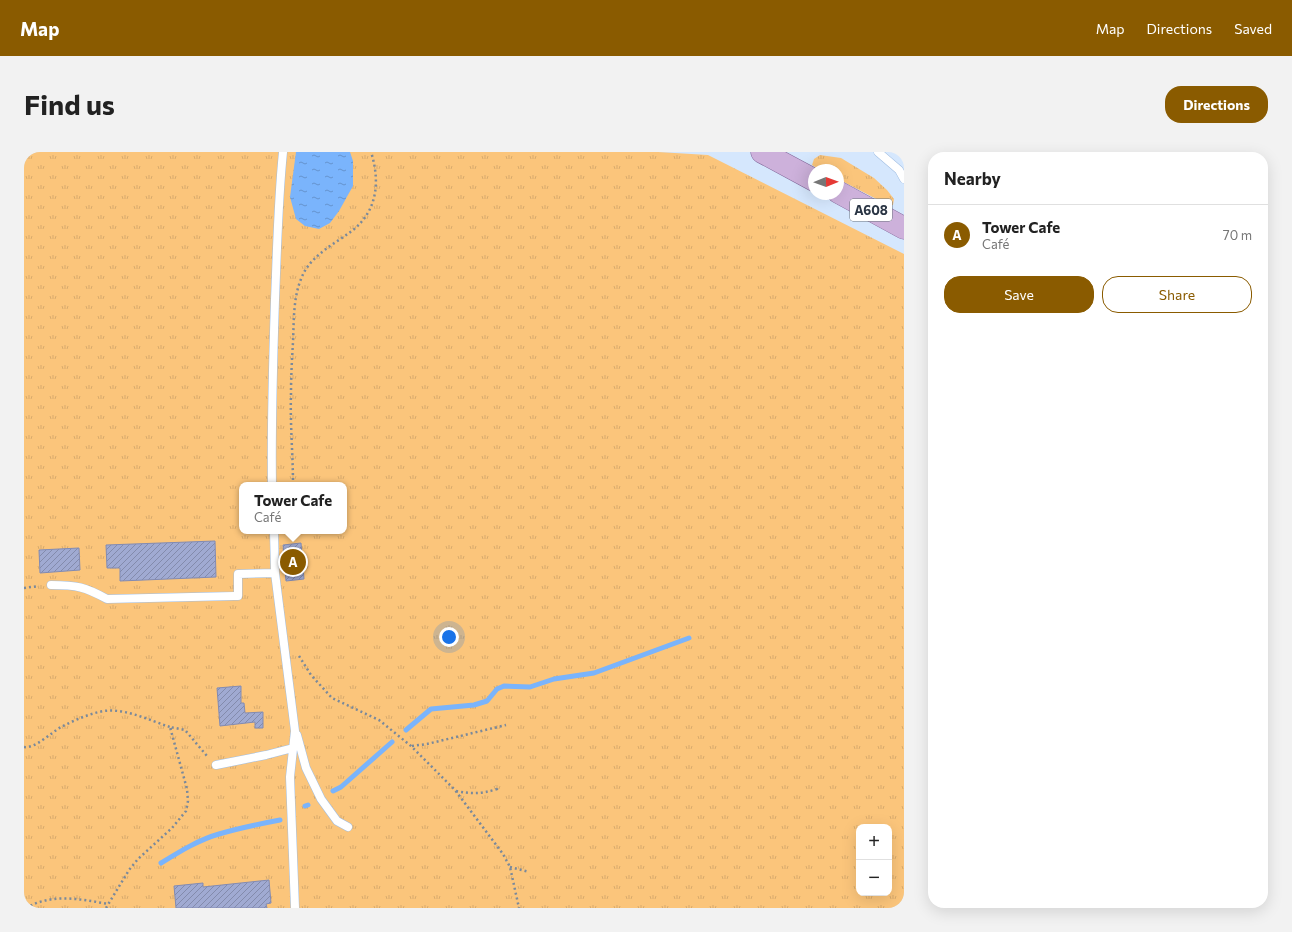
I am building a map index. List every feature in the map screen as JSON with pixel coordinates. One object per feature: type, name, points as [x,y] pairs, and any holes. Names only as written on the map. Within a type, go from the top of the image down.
[{"type":"main road","points":[[772,154],[808,176]]},
{"type":"main road","name":"A608","points":[[844,195],[904,228]]},
{"type":"lane","points":[[272,482],[271,443],[274,346],[279,215],[284,152]]},
{"type":"lane","points":[[878,152],[899,170],[904,179]]},
{"type":"lane","points":[[274,534],[276,573],[295,730],[306,768],[321,799],[337,821],[348,827]]},
{"type":"lane","points":[[52,585],[71,585],[89,590],[107,599],[238,596],[238,574],[276,573]]},
{"type":"lane","points":[[295,730],[290,777],[295,908]]},
{"type":"lane","points":[[216,765],[293,748]]},
{"type":"path","points":[[293,482],[291,394],[295,300],[301,278],[316,257],[354,229],[369,211],[375,197],[377,183],[375,165],[371,152]]},
{"type":"path","points":[[286,656],[298,655],[311,675],[332,698],[379,720],[411,746],[455,790],[503,854],[510,867],[519,908]]},
{"type":"path","points":[[24,747],[27,748],[38,742],[60,727],[99,712],[115,710],[131,713],[170,727],[185,730],[200,749],[216,765]]},
{"type":"path","points":[[411,746],[427,744],[506,725]]},
{"type":"path","points":[[106,908],[129,870],[138,859],[172,828],[186,811],[188,800],[187,789],[170,727]]},
{"type":"path","points":[[455,790],[479,794],[496,789],[495,786]]},
{"type":"path","points":[[510,867],[529,872]]},
{"type":"path","points":[[26,908],[36,902],[61,898],[87,900],[108,904]]},
{"type":"green space","points":[[24,152],[658,152],[708,155],[904,254],[904,908],[24,908]]},
{"type":"green space","points":[[820,155],[841,158],[874,178],[894,199],[893,205],[888,205],[844,182],[844,164],[812,164],[814,159]]},
{"type":"water","points":[[296,152],[350,152],[353,161],[353,186],[339,211],[330,223],[319,229],[305,226],[296,219],[290,197]]},
{"type":"building","points":[[215,541],[216,577],[120,581],[120,568],[107,568],[106,545]]},
{"type":"building","points":[[301,543],[304,579],[286,581],[283,545]]},
{"type":"building","points":[[79,548],[80,570],[40,573],[39,550]]},
{"type":"building","points":[[241,686],[241,703],[244,703],[245,713],[263,712],[263,728],[255,728],[255,722],[220,726],[217,688]]},
{"type":"building","points":[[269,880],[271,903],[266,904],[267,908],[176,908],[174,886],[203,883],[203,887]]},
{"type":"waterway","points":[[406,730],[431,709],[474,705],[487,701],[497,689],[504,686],[530,687],[554,679],[594,673],[689,638]]},
{"type":"waterway","points":[[333,791],[341,787],[392,742]]},
{"type":"waterway","points":[[161,863],[189,847],[211,837],[242,828],[280,820]]},
{"type":"place","name":"Tower Cafe","points":[[293,562]]}]
